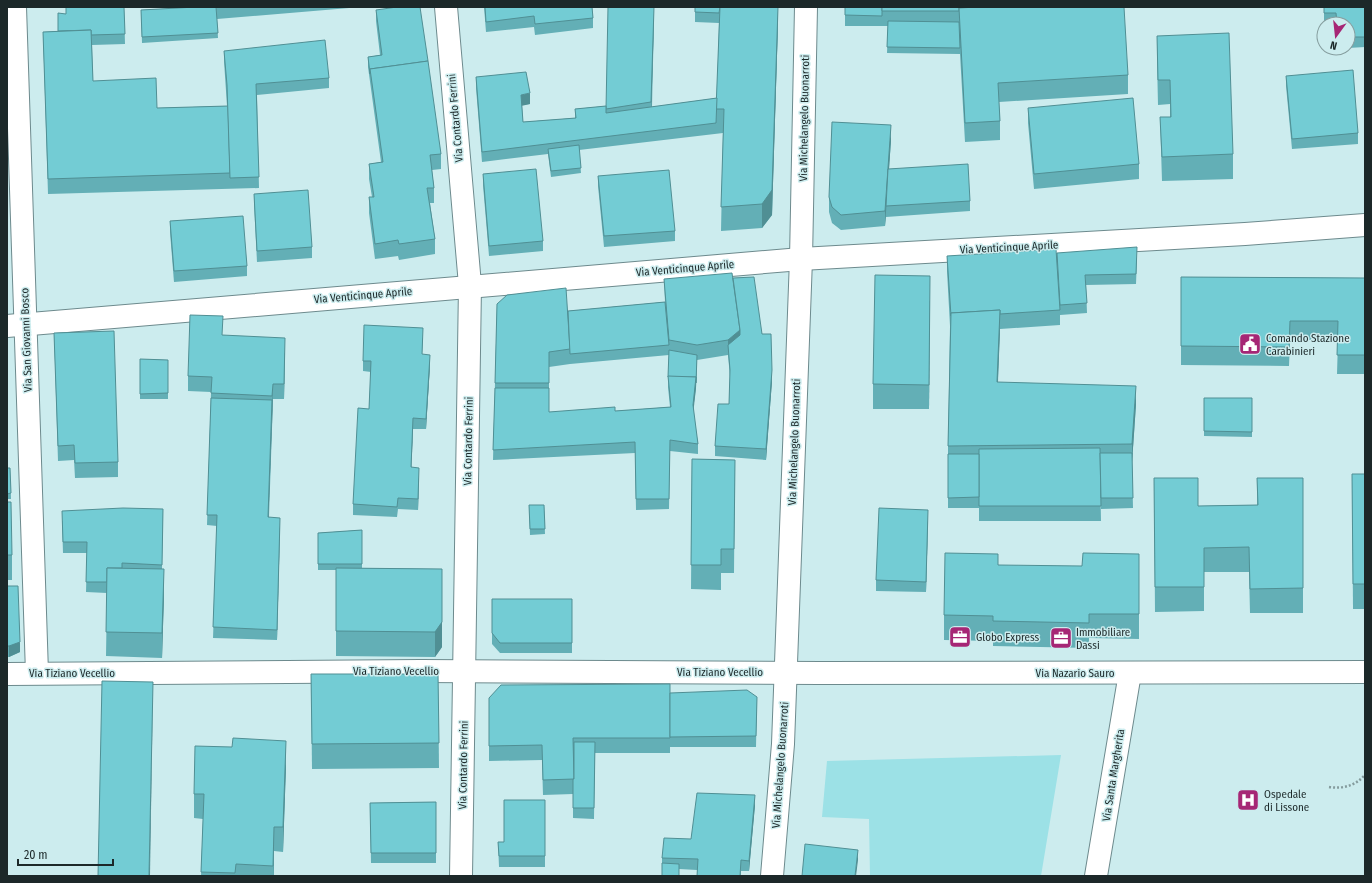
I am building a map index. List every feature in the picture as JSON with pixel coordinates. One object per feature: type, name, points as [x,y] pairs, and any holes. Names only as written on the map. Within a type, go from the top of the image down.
[{"type":"street","name":"Via San Giovanni Bosco","points":[[15,7],[16,325],[37,673]]},
{"type":"street","name":"Via Contardo Ferrini","points":[[446,7],[470,285],[462,876]]},
{"type":"street","name":"Via Michelangelo Buonarroti","points":[[772,876],[784,744],[785,672],[801,258],[806,7]]},
{"type":"street","name":"Via Venticinque Aprile","points":[[16,325],[470,285],[801,258],[1246,234],[1365,225]]},
{"type":"street","name":"Via Tiziano Vecellio","points":[[7,674],[465,671],[785,672]]},
{"type":"street","name":"Via Nazario Sauro","points":[[785,672],[1365,672]]},
{"type":"street","name":"Via Santa Margherita","points":[[1096,876],[1130,673]]},
{"type":"path","points":[[1329,787],[1340,788],[1358,782],[1365,775]]},
{"type":"shaded area","points":[[1061,755],[1041,876],[870,876],[869,819],[822,817],[827,761]]},
{"type":"building","points":[[66,7],[124,7],[125,34],[91,35],[91,30],[58,31],[58,13],[66,14]]},
{"type":"building","points":[[216,7],[218,33],[142,37],[141,10]]},
{"type":"building","points":[[397,7],[420,7],[428,61],[370,69],[370,74],[368,57],[382,55],[376,10]]},
{"type":"building","points":[[485,7],[592,7],[593,18],[535,24],[534,16],[486,22]]},
{"type":"building","points":[[608,7],[654,7],[651,102],[606,109]]},
{"type":"building","points":[[695,7],[720,7],[719,13],[695,12]]},
{"type":"building","points":[[720,7],[778,7],[772,190],[762,204],[721,207],[724,109],[716,109]]},
{"type":"building","points":[[845,7],[882,7],[882,16],[845,15]]},
{"type":"building","points":[[882,7],[973,7],[959,8],[959,11],[882,11]]},
{"type":"building","points":[[1124,7],[1128,75],[998,83],[1000,121],[965,123],[959,8]]},
{"type":"building","points":[[1324,7],[1365,7],[1365,37],[1356,37],[1356,16],[1336,16],[1336,13],[1324,13]]},
{"type":"building","points":[[888,21],[959,22],[960,48],[887,47]]},
{"type":"building","points":[[91,30],[93,81],[156,78],[157,108],[228,106],[230,173],[48,179],[43,32]]},
{"type":"building","points":[[1229,33],[1233,154],[1162,157],[1160,117],[1171,117],[1170,80],[1158,80],[1157,36]]},
{"type":"building","points":[[325,40],[329,78],[256,84],[259,177],[230,178],[227,85],[224,51]]},
{"type":"building","points":[[428,61],[441,154],[430,155],[434,188],[427,188],[435,239],[399,244],[398,240],[375,244],[369,197],[374,197],[369,164],[383,162],[370,69]]},
{"type":"building","points":[[1353,70],[1358,133],[1292,139],[1286,76]]},
{"type":"building","points":[[526,72],[530,93],[521,95],[523,122],[576,118],[575,109],[606,106],[606,113],[717,98],[716,123],[482,152],[476,77]]},
{"type":"building","points":[[1133,98],[1139,164],[1034,174],[1028,108]]},
{"type":"building","points":[[832,122],[891,125],[885,211],[841,215],[832,207],[829,197]]},
{"type":"building","points":[[579,145],[581,168],[551,171],[548,149]]},
{"type":"building","points":[[968,164],[970,201],[886,206],[888,169]]},
{"type":"building","points":[[536,169],[543,241],[489,246],[483,174]]},
{"type":"building","points":[[669,170],[675,231],[604,236],[598,176]]},
{"type":"building","points":[[308,190],[312,247],[257,251],[254,194]]},
{"type":"building","points":[[243,216],[247,266],[174,271],[170,221]]},
{"type":"building","points":[[1137,247],[1136,274],[1085,275],[1087,303],[1060,305],[1057,253]]},
{"type":"building","points":[[1056,249],[1060,310],[1000,314],[1000,310],[951,313],[951,316],[947,256]]},
{"type":"building","points":[[732,273],[740,330],[728,340],[697,345],[669,340],[664,279]]},
{"type":"building","points":[[875,275],[930,276],[929,385],[873,384]]},
{"type":"building","points":[[754,277],[762,334],[771,334],[772,370],[766,449],[715,446],[718,404],[729,404],[730,370],[728,345],[740,335],[733,278]]},
{"type":"building","points":[[1181,277],[1365,278],[1365,355],[1337,355],[1338,321],[1290,321],[1289,347],[1181,346]]},
{"type":"building","points":[[566,288],[570,349],[549,352],[549,383],[495,383],[497,304],[507,295]]},
{"type":"building","points":[[665,302],[669,345],[570,354],[568,311]]},
{"type":"building","points":[[1000,310],[997,382],[1136,386],[1132,444],[948,446],[951,313]]},
{"type":"building","points":[[190,315],[223,316],[222,335],[285,338],[284,384],[273,384],[272,396],[211,393],[212,377],[188,376]]},
{"type":"building","points":[[364,325],[423,328],[422,354],[430,355],[426,419],[413,418],[411,467],[419,468],[418,499],[398,498],[397,507],[353,504],[358,408],[369,409],[371,361],[363,361]]},
{"type":"building","points":[[114,331],[118,462],[75,463],[74,445],[58,446],[54,333]]},
{"type":"building","points":[[669,350],[697,355],[696,383],[696,377],[668,377]]},
{"type":"building","points":[[140,359],[168,360],[168,393],[140,394]]},
{"type":"building","points":[[668,376],[696,377],[693,405],[698,444],[670,440],[669,499],[636,499],[635,442],[493,450],[495,388],[549,388],[549,412],[615,407],[615,411],[671,407]]},
{"type":"building","points":[[211,398],[272,400],[268,517],[280,518],[277,630],[213,627],[217,515],[207,515]]},
{"type":"building","points":[[1204,398],[1252,398],[1252,432],[1204,431]]},
{"type":"building","points":[[1100,448],[1101,506],[979,506],[979,449]]},
{"type":"building","points":[[1100,453],[1132,453],[1133,498],[1101,498]]},
{"type":"building","points":[[948,454],[979,454],[979,497],[948,498]]},
{"type":"building","points":[[692,459],[735,460],[734,549],[721,549],[721,565],[691,565]]},
{"type":"building","points":[[7,468],[10,468],[11,493],[7,494]]},
{"type":"building","points":[[1352,474],[1365,474],[1365,584],[1353,584]]},
{"type":"building","points":[[1154,478],[1198,478],[1198,506],[1258,505],[1257,478],[1303,478],[1303,588],[1250,589],[1249,547],[1204,548],[1204,587],[1155,587]]},
{"type":"building","points":[[7,502],[11,502],[12,555],[7,555]]},
{"type":"building","points":[[529,505],[544,505],[545,529],[530,529]]},
{"type":"building","points":[[123,508],[163,509],[162,565],[122,563],[122,568],[107,568],[107,582],[86,582],[87,542],[63,542],[62,511]]},
{"type":"building","points":[[879,508],[928,510],[926,582],[876,580]]},
{"type":"building","points":[[362,530],[362,564],[318,564],[318,533]]},
{"type":"building","points":[[945,553],[998,554],[998,565],[1082,566],[1083,553],[1139,554],[1139,614],[1089,614],[1089,623],[993,621],[993,616],[944,615]]},
{"type":"building","points":[[107,568],[164,569],[162,633],[106,632]]},
{"type":"building","points":[[336,568],[442,569],[442,622],[435,632],[336,631]]},
{"type":"building","points":[[7,586],[18,586],[20,642],[9,646],[7,646]]},
{"type":"building","points":[[492,599],[572,599],[572,643],[500,643],[492,633]]},
{"type":"building","points":[[311,674],[438,674],[439,743],[312,744]]},
{"type":"building","points":[[102,681],[153,682],[149,876],[98,876]]},
{"type":"building","points":[[670,684],[670,738],[573,738],[574,779],[543,780],[542,745],[489,746],[489,698],[501,685]]},
{"type":"building","points":[[747,690],[757,697],[756,736],[670,737],[670,693]]},
{"type":"building","points":[[233,738],[286,741],[283,827],[274,827],[273,866],[236,864],[235,873],[201,872],[204,794],[194,794],[195,746],[232,747]]},
{"type":"building","points":[[574,742],[595,742],[594,808],[573,808]]},
{"type":"building","points":[[697,793],[755,795],[749,861],[741,860],[740,876],[697,876],[698,859],[662,858],[664,838],[691,839]]},
{"type":"building","points":[[504,800],[545,800],[545,856],[499,856],[498,842],[504,842]]},
{"type":"building","points":[[436,802],[436,853],[371,853],[370,803]]},
{"type":"building","points":[[805,844],[858,850],[855,876],[802,876]]},
{"type":"building","points":[[662,863],[679,864],[679,876],[662,876]]},
{"type":"place","name":"Comando Stazione Carabinieri","points":[[1250,344]]},
{"type":"place","name":"Globo Express","points":[[960,637]]},
{"type":"place","name":"Immobiliare Dassi","points":[[1061,638]]},
{"type":"place","name":"Ospedale di Lissone","points":[[1248,800]]}]
